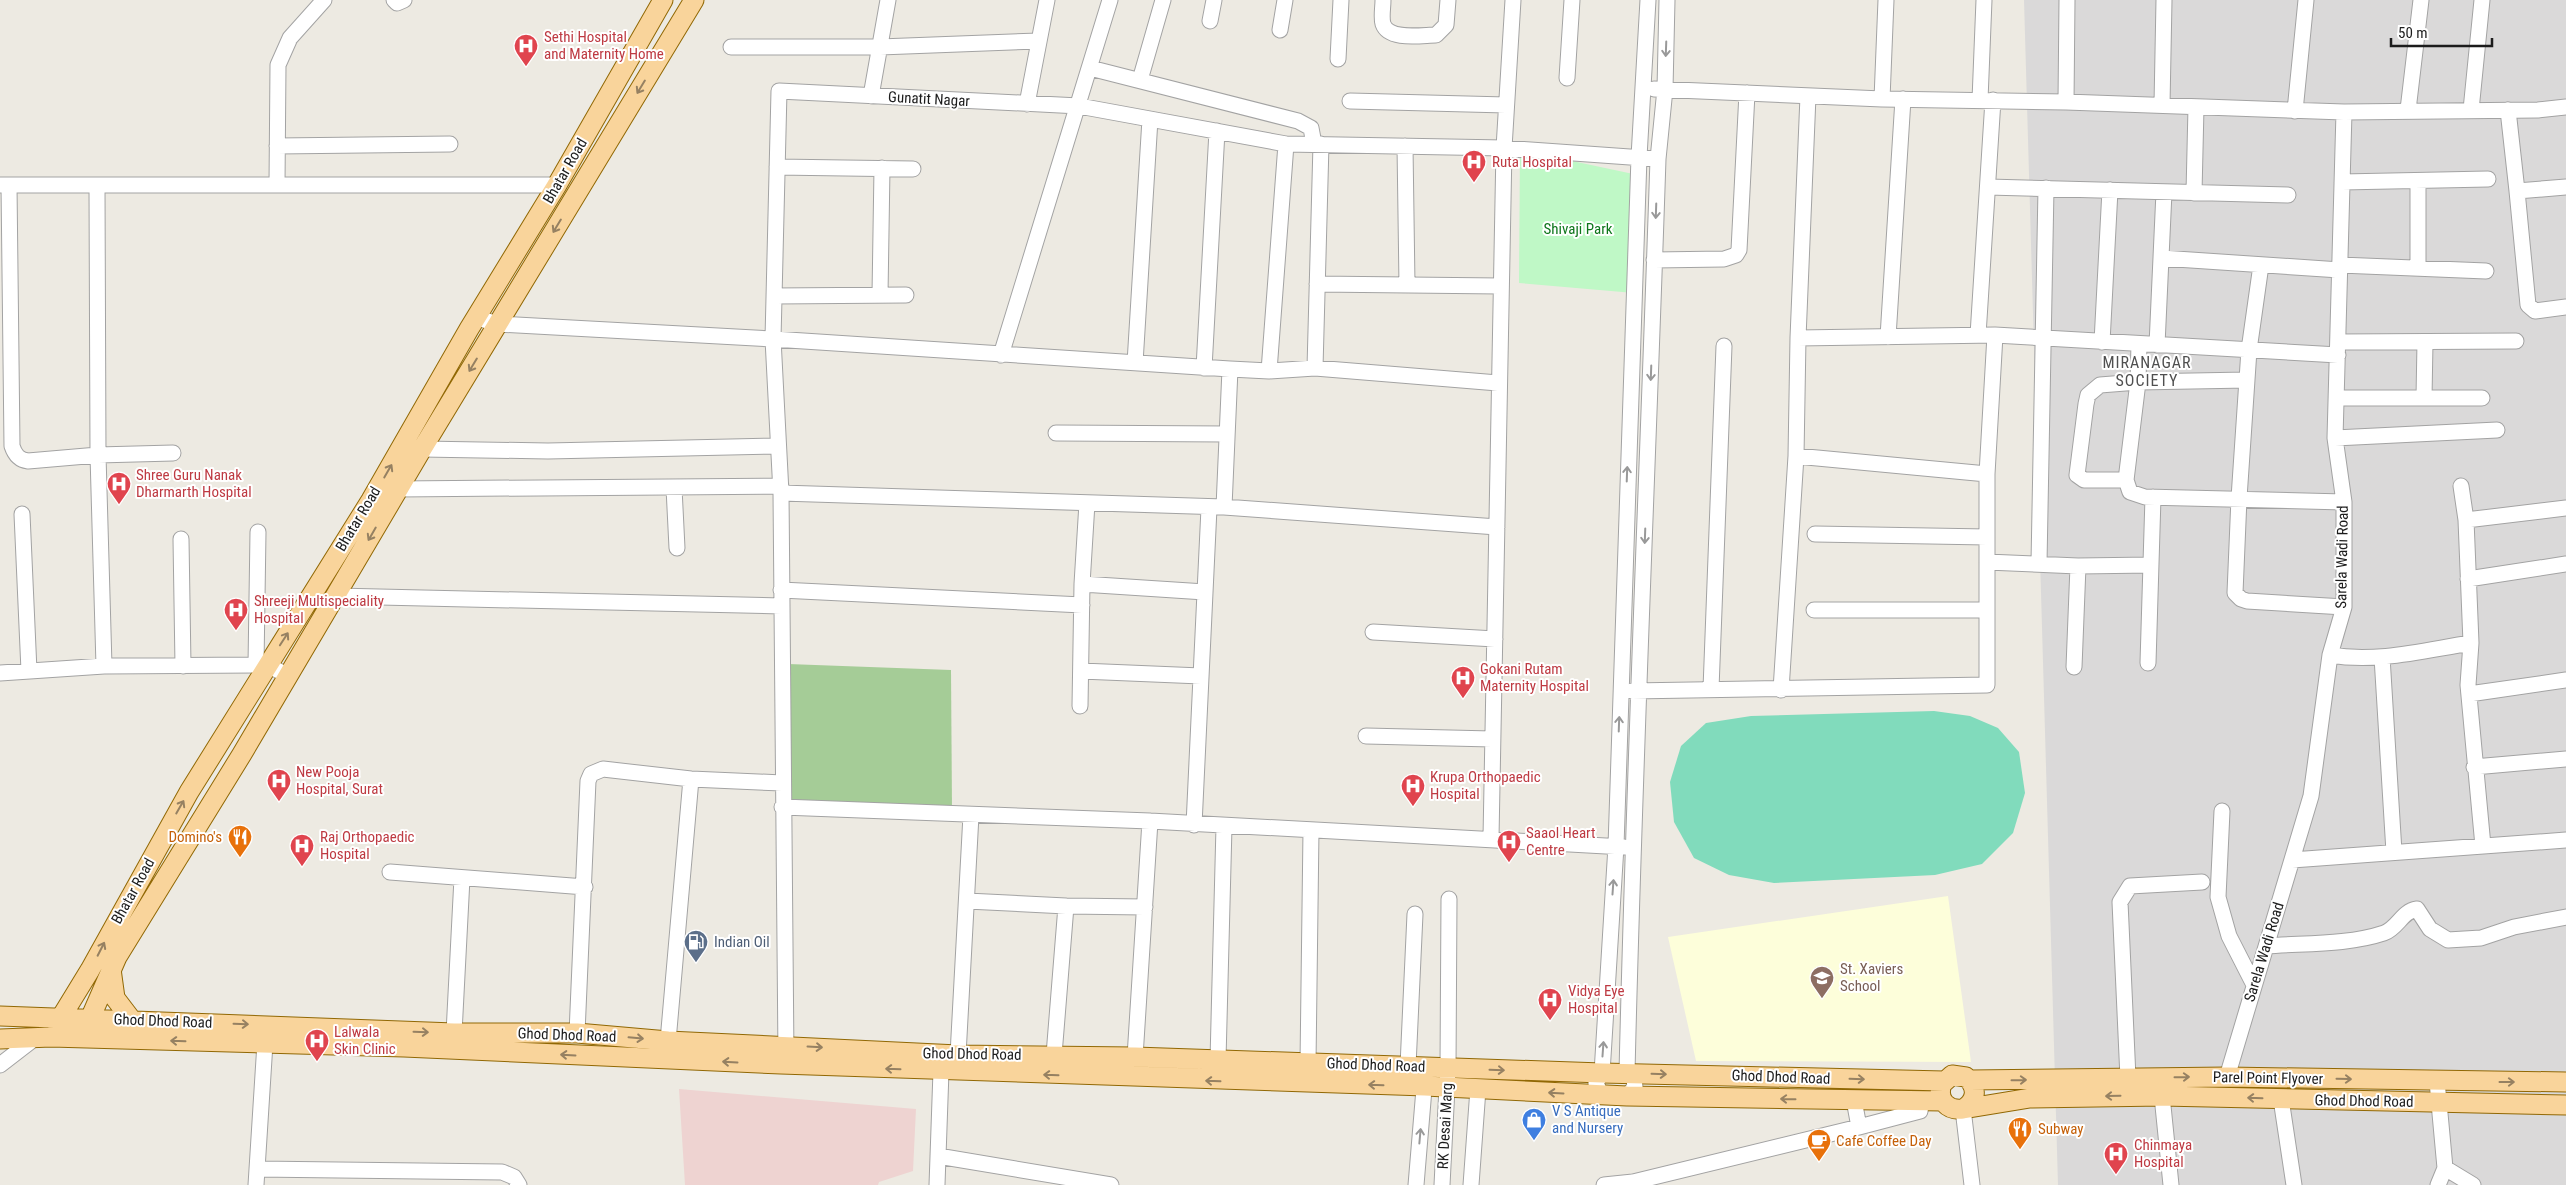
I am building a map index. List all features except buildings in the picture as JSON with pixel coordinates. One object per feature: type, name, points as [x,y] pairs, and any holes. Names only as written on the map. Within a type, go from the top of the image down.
[{"type":"main road","name":"Bhatar Road","points":[[43,1038],[61,1017],[90,970],[262,665],[371,500],[476,317],[557,185],[663,0]]},
{"type":"main road","points":[[82,1038],[111,968],[289,676],[398,489],[694,0]]},
{"type":"main road","points":[[111,968],[115,998],[131,1019]]},
{"type":"main road","points":[[6,1016],[32,1011],[53,1002],[90,970]]},
{"type":"main road","name":"Ghod Dhod Road","points":[[6,1016],[131,1019],[454,1033],[577,1033],[668,1041],[786,1045],[958,1055],[1134,1057],[1602,1073],[1944,1081],[1957,1075],[1970,1080]]},
{"type":"main road","points":[[0,1039],[82,1038],[404,1047],[785,1065],[1424,1086],[1627,1096],[1942,1101],[1951,1108],[1964,1109],[1974,1096],[1974,1085],[1970,1080]]},
{"type":"main road","name":"Parel Point Flyover","points":[[1970,1080],[2227,1076],[2437,1082],[2566,1082]]},
{"type":"main road","points":[[1942,1101],[1940,1088],[1944,1081]]},
{"type":"main road","name":"Ghod Dhod Road","points":[[1964,1109],[2030,1098],[2162,1096],[2566,1105]]},
{"type":"street","points":[[277,184],[278,65],[290,38],[324,0]]},
{"type":"street","points":[[394,0],[397,3],[404,0]]},
{"type":"street","points":[[871,96],[888,0]]},
{"type":"street","points":[[1027,104],[1047,0]]},
{"type":"street","points":[[1001,355],[1110,0]]},
{"type":"street","points":[[1140,80],[1163,0]]},
{"type":"street","points":[[1210,21],[1214,0]]},
{"type":"street","points":[[1280,30],[1285,0]]},
{"type":"street","points":[[1338,59],[1341,0]]},
{"type":"street","points":[[1383,0],[1382,19],[1388,31],[1395,34],[1436,35],[1446,25],[1448,0]]},
{"type":"street","points":[[1490,838],[1500,286],[1504,148],[1513,0]]},
{"type":"street","points":[[1567,78],[1572,0]]},
{"type":"street","points":[[1600,1094],[1596,1083],[1602,1073],[1616,846],[1639,158],[1648,0]]},
{"type":"street","points":[[1627,1096],[1634,1091],[1635,1083],[1632,1076],[1627,1073],[1632,847],[1640,691],[1658,159],[1664,89],[1667,0]]},
{"type":"street","points":[[1882,99],[1886,0]]},
{"type":"street","points":[[1978,335],[1988,187],[1984,0]]},
{"type":"street","points":[[2066,102],[2067,0]]},
{"type":"street","points":[[2162,105],[2164,0]]},
{"type":"street","points":[[2295,111],[2306,0]]},
{"type":"street","points":[[2408,110],[2421,0]]},
{"type":"street","points":[[2471,110],[2482,0]]},
{"type":"street","points":[[731,47],[880,46],[1039,41]]},
{"type":"street","points":[[1090,68],[1306,124],[1311,128],[1317,144],[1315,368]]},
{"type":"street","points":[[1643,89],[1882,99],[2066,102],[2344,112],[2508,110],[2566,107]]},
{"type":"street","name":"Gunatit Nagar","points":[[777,168],[779,91],[1079,106],[1286,144],[1504,148],[1658,159]]},
{"type":"street","points":[[1654,260],[1724,259],[1736,255],[1739,250],[1747,93]]},
{"type":"street","points":[[1781,690],[1796,456],[1798,338],[1808,96]]},
{"type":"street","points":[[1888,337],[1903,99]]},
{"type":"street","points":[[1350,100],[1506,105]]},
{"type":"street","points":[[2194,192],[2196,107]]},
{"type":"street","points":[[2508,110],[2528,305],[2535,311],[2566,307]]},
{"type":"street","name":"Sarela Wadi Road","points":[[2227,1076],[2311,796],[2330,655],[2344,607],[2344,502],[2335,438],[2344,112]]},
{"type":"street","points":[[1135,363],[1150,119]]},
{"type":"street","points":[[1204,368],[1217,131]]},
{"type":"street","points":[[278,146],[450,144]]},
{"type":"street","points":[[1269,370],[1286,144]]},
{"type":"street","points":[[1405,146],[1407,285]]},
{"type":"street","points":[[785,1065],[781,489],[773,339],[777,168],[913,169]]},
{"type":"street","points":[[880,295],[882,168]]},
{"type":"street","points":[[2342,182],[2488,179]]},
{"type":"street","points":[[2418,180],[2418,268]]},
{"type":"street","points":[[173,453],[98,455],[28,461],[22,460],[15,454],[12,446],[4,185],[97,187],[277,184],[557,185]]},
{"type":"street","points":[[97,187],[98,455],[104,666]]},
{"type":"street","points":[[1988,187],[2288,195]]},
{"type":"street","points":[[2517,191],[2566,187]]},
{"type":"street","points":[[2039,563],[2046,188]]},
{"type":"street","points":[[2102,342],[2110,190]]},
{"type":"street","points":[[2157,345],[2164,192]]},
{"type":"street","points":[[2161,258],[2261,265],[2486,271]]},
{"type":"street","points":[[2261,265],[2249,350],[2239,498],[2235,585],[2237,597],[2247,601],[2344,607]]},
{"type":"street","points":[[1317,284],[1500,286]]},
{"type":"street","points":[[774,296],[906,295]]},
{"type":"street","points":[[476,317],[497,324],[773,339],[1204,368],[1269,370],[1315,368],[1498,383]]},
{"type":"street","points":[[1798,338],[1978,335],[2249,350],[2338,349],[2426,342],[2516,341]]},
{"type":"street","points":[[1620,691],[1987,686],[1987,474],[1996,336]]},
{"type":"street","points":[[2424,398],[2426,342]]},
{"type":"street","points":[[2139,344],[2138,382],[2126,480],[2130,492],[2139,496],[2153,497],[2344,502]]},
{"type":"street","points":[[1711,689],[1724,346]]},
{"type":"street","points":[[1194,825],[1205,592],[1227,434],[1230,369]]},
{"type":"street","points":[[2126,480],[2084,480],[2080,478],[2077,470],[2088,395],[2100,385],[2138,382],[2247,380]]},
{"type":"street","points":[[2337,398],[2482,398]]},
{"type":"street","points":[[2335,438],[2498,430]]},
{"type":"street","points":[[1056,433],[1227,434]]},
{"type":"street","points":[[422,449],[548,451],[778,446]]},
{"type":"street","points":[[1796,456],[1987,474]]},
{"type":"street","points":[[2461,486],[2466,520],[2471,643],[2469,694],[2474,767],[2483,846]]},
{"type":"street","points":[[674,488],[677,548]]},
{"type":"street","points":[[398,489],[781,489],[1217,508],[1497,528]]},
{"type":"street","points":[[2148,663],[2153,497]]},
{"type":"street","points":[[1080,706],[1082,584],[1087,503]]},
{"type":"street","points":[[2466,520],[2566,508]]},
{"type":"street","points":[[22,514],[29,671]]},
{"type":"street","points":[[258,532],[262,665]]},
{"type":"street","points":[[1816,534],[1987,537]]},
{"type":"street","points":[[181,539],[183,666]]},
{"type":"street","points":[[1987,562],[2078,566],[2151,565]]},
{"type":"street","points":[[2468,579],[2566,564]]},
{"type":"street","points":[[2074,667],[2078,566]]},
{"type":"street","points":[[1082,584],[1205,592]]},
{"type":"street","points":[[781,590],[1082,605]]},
{"type":"street","points":[[336,596],[781,606]]},
{"type":"street","points":[[1814,610],[1987,610]]},
{"type":"street","points":[[1373,632],[1495,639]]},
{"type":"street","points":[[2330,655],[2349,658],[2382,658],[2471,643]]},
{"type":"street","points":[[2382,658],[2394,852]]},
{"type":"street","points":[[0,673],[104,666],[262,665],[289,676]]},
{"type":"street","points":[[1081,670],[1201,676]]},
{"type":"street","points":[[2469,694],[2566,680]]},
{"type":"street","points":[[1366,736],[1492,739]]},
{"type":"street","points":[[2474,767],[2566,759]]},
{"type":"street","points":[[577,1033],[585,887],[588,781],[591,774],[603,769],[691,779],[782,783]]},
{"type":"street","points":[[668,1041],[691,779]]},
{"type":"street","points":[[782,807],[1150,821],[1194,825],[1490,838],[1632,847]]},
{"type":"street","points":[[2222,812],[2218,896],[2229,936],[2254,985]]},
{"type":"street","points":[[958,1055],[972,815]]},
{"type":"street","points":[[1134,1057],[1150,821]]},
{"type":"street","points":[[1218,1060],[1224,826]]},
{"type":"street","points":[[1308,1063],[1311,830]]},
{"type":"street","points":[[2292,860],[2566,840]]},
{"type":"street","points":[[390,872],[585,887]]},
{"type":"street","points":[[454,1033],[462,878]]},
{"type":"street","points":[[2128,1078],[2120,902],[2130,886],[2202,882]]},
{"type":"street","name":"RK Desai Marg","points":[[1442,1185],[1448,1088],[1449,899]]},
{"type":"street","points":[[966,901],[1066,906],[1145,907]]},
{"type":"street","points":[[1054,1055],[1066,906]]},
{"type":"street","points":[[2266,946],[2363,939],[2387,932],[2408,910],[2417,909],[2430,929],[2448,940],[2481,938],[2514,927],[2566,917]]},
{"type":"street","points":[[1415,914],[1417,1067],[1424,1086],[1416,1185]]},
{"type":"street","name":"Bhatar Road","points":[[0,1065],[43,1038]]},
{"type":"street","points":[[256,1185],[265,1043]]},
{"type":"street","points":[[937,1185],[942,1071]]},
{"type":"street","points":[[2437,1082],[2445,1168],[2438,1185]]},
{"type":"street","points":[[1471,1185],[1478,1089]]},
{"type":"street","points":[[2162,1096],[2171,1185]]},
{"type":"street","points":[[2281,1099],[2294,1185]]},
{"type":"street","points":[[1854,1100],[1859,1127]]},
{"type":"street","points":[[1604,1185],[1632,1182],[1920,1111],[1922,1101]]},
{"type":"street","points":[[1964,1109],[1972,1185]]},
{"type":"street","points":[[938,1156],[1109,1185]]},
{"type":"street","points":[[2445,1168],[2473,1185]]},
{"type":"street","points":[[257,1169],[502,1172],[514,1177],[519,1185]]},
{"type":"shaded area","points":[[2024,0],[2566,0],[2566,1185],[2058,1185]]},
{"type":"shaded area","name":"St. Xaviers School","points":[[1948,896],[1971,1062],[1696,1061],[1668,937]]},
{"type":"shaded area","points":[[679,1089],[916,1109],[913,1171],[879,1182],[878,1185],[685,1185]]},
{"type":"green space","name":"Shivaji Park","points":[[1520,150],[1638,175],[1634,293],[1519,283]]},
{"type":"green space","points":[[788,664],[951,670],[952,809],[787,803]]},
{"type":"green space","points":[[1934,711],[1970,716],[1998,728],[2019,752],[2025,793],[2013,833],[1982,864],[1935,875],[1774,883],[1729,875],[1694,858],[1674,822],[1670,782],[1681,746],[1706,723],[1751,716]]},
{"type":"place","name":"Sethi Hospital and Maternity Home","points":[[526,67]]},
{"type":"place","name":"Ruta Hospital","points":[[1474,183]]},
{"type":"place","name":"Shree Guru Nanak Dharmarth Hospital","points":[[119,505]]},
{"type":"place","name":"Shreeji Multispeciality Hospital","points":[[236,631]]},
{"type":"place","name":"Gokani Rutam Maternity Hospital","points":[[1463,699]]},
{"type":"place","name":"New Pooja Hospital, Surat","points":[[279,802]]},
{"type":"place","name":"Krupa Orthopaedic Hospital","points":[[1413,807]]},
{"type":"place","name":"Domino's","points":[[240,858]]},
{"type":"place","name":"Saaol Heart Centre","points":[[1509,863]]},
{"type":"place","name":"Raj Orthopaedic Hospital","points":[[302,867]]},
{"type":"place","name":"Indian Oil","points":[[696,963]]},
{"type":"place","name":"St. Xaviers School","points":[[1822,999]]},
{"type":"place","name":"Vidya Eye Hospital","points":[[1550,1021]]},
{"type":"place","name":"Lalwala Skin Clinic","points":[[317,1062]]},
{"type":"place","name":"V S Antique and Nursery","points":[[1534,1141]]},
{"type":"place","name":"Subway","points":[[2020,1150]]},
{"type":"place","name":"Cafe Coffee Day","points":[[1819,1162]]},
{"type":"place","name":"Chinmaya Hospital","points":[[2116,1175]]},
{"type":"district","name":"MIRANAGAR SOCIETY","points":[[2147,371]]}]
